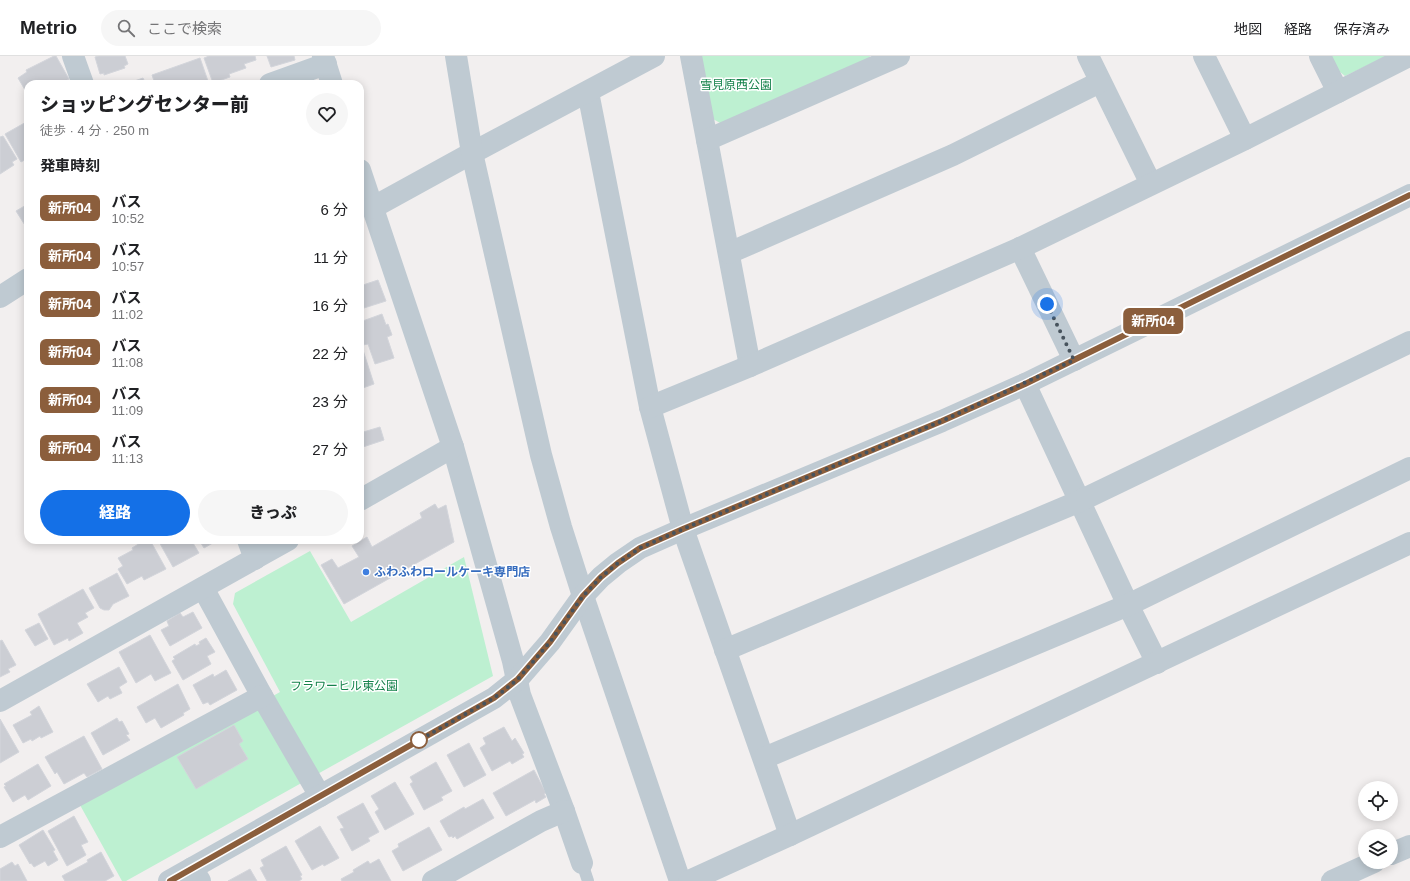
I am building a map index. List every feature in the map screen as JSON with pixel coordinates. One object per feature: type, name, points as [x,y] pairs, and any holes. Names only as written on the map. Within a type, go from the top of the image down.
[{"type":"street","points":[[73,56],[82,80]]},
{"type":"street","points":[[456,56],[472,153],[541,454],[561,527],[583,596],[680,881]]},
{"type":"street","points":[[372,208],[654,56]]},
{"type":"street","points":[[691,56],[750,366]]},
{"type":"street","points":[[1088,56],[1151,184]]},
{"type":"street","points":[[1204,56],[1245,139]]},
{"type":"street","points":[[1320,56],[1338,92]]},
{"type":"street","points":[[650,407],[750,366],[1020,248],[1245,139],[1409,56]]},
{"type":"street","points":[[707,140],[888,59]]},
{"type":"street","points":[[284,80],[327,68]]},
{"type":"street","points":[[729,253],[953,155],[1100,82]]},
{"type":"street","points":[[588,92],[650,407],[683,529],[790,835]]},
{"type":"street","points":[[364,183],[453,447],[518,679],[520,694],[585,872]]},
{"type":"street","points":[[170,881],[196,875],[320,796],[494,698],[518,679],[550,642],[583,596],[601,577],[640,548],[942,421],[1025,384],[1408,200]]},
{"type":"street","points":[[1020,248],[1074,360]]},
{"type":"street","points":[[0,297],[24,282]]},
{"type":"street","points":[[725,650],[1080,501],[1410,342]]},
{"type":"street","points":[[1025,384],[1128,605],[1157,663]]},
{"type":"street","points":[[364,498],[453,447]]},
{"type":"street","points":[[764,758],[1128,605],[1410,468]]},
{"type":"street","points":[[689,881],[1157,663],[1410,543]]},
{"type":"street","points":[[0,701],[203,588],[252,549],[272,544]]},
{"type":"street","points":[[203,588],[262,696],[320,796]]},
{"type":"street","points":[[2,831],[262,696]]},
{"type":"street","points":[[434,881],[541,821],[564,811]]},
{"type":"street","points":[[1398,851],[1410,846]]},
{"type":"street","points":[[1332,881],[1359,869]]},
{"type":"green space","name":"雪見原西公園","points":[[700,56],[870,56],[868,61],[722,124],[713,119]]},
{"type":"green space","points":[[1329,56],[1387,56],[1345,76],[1335,68]]},
{"type":"green space","name":"フラワーヒル東公園","points":[[310,551],[351,622],[464,557],[493,676],[126,881],[122,881],[80,805],[280,692],[233,604],[235,593]]},
{"type":"building","points":[[56,56],[69,79],[24,80],[24,88],[18,78],[27,72],[26,70]]},
{"type":"building","points":[[125,56],[128,64],[124,66],[125,68],[104,75],[104,73],[100,74],[95,57]]},
{"type":"building","points":[[209,56],[255,56],[256,60],[244,64],[246,68],[229,74],[230,77],[222,80],[212,80],[204,58]]},
{"type":"building","points":[[267,56],[294,56],[295,60],[271,67]]},
{"type":"building","points":[[200,58],[208,80],[154,80],[152,75]]},
{"type":"building","points":[[24,123],[24,160],[21,162],[5,134]]},
{"type":"building","points":[[3,136],[17,159],[12,162],[14,165],[0,174],[0,137]]},
{"type":"building","points":[[24,206],[24,224],[16,211]]},
{"type":"building","points":[[378,280],[386,301],[364,308],[364,285]]},
{"type":"building","points":[[382,314],[392,335],[387,337],[394,358],[375,364],[368,344],[364,345],[364,321]]},
{"type":"building","points":[[364,353],[374,384],[364,388]]},
{"type":"building","points":[[380,427],[384,440],[364,447],[364,432]]},
{"type":"building","points":[[435,504],[438,509],[446,505],[454,542],[344,604],[321,565],[332,559],[338,568],[359,557],[352,546],[355,544],[364,544],[364,539],[367,537],[372,547],[422,518],[420,513]]},
{"type":"building","points":[[138,544],[152,544],[166,569],[144,580],[142,576],[127,584],[118,569],[123,566],[118,558],[133,550],[132,548]]},
{"type":"building","points":[[160,544],[194,544],[199,553],[173,567]]},
{"type":"building","points":[[202,544],[211,544],[204,548]]},
{"type":"building","points":[[117,573],[129,596],[113,604],[109,610],[104,610],[100,608],[89,588]]},
{"type":"building","points":[[83,589],[94,608],[85,613],[88,617],[77,623],[83,633],[69,641],[68,638],[54,645],[38,614]]},
{"type":"building","points":[[193,612],[202,628],[170,646],[161,630],[169,626],[167,621],[180,613],[183,617]]},
{"type":"building","points":[[39,623],[48,639],[35,646],[25,630]]},
{"type":"building","points":[[150,635],[171,673],[155,681],[151,674],[136,683],[119,652]]},
{"type":"building","points":[[206,638],[215,652],[207,656],[211,664],[183,680],[172,661],[175,659],[173,657],[195,644],[196,646],[200,644],[199,642]]},
{"type":"building","points":[[2,640],[16,665],[8,669],[10,672],[0,677],[0,641]]},
{"type":"building","points":[[119,667],[127,682],[119,687],[122,693],[110,699],[108,696],[98,702],[87,684]]},
{"type":"building","points":[[226,670],[237,690],[210,705],[208,702],[203,704],[193,685],[213,674],[214,677]]},
{"type":"building","points":[[178,684],[190,709],[183,713],[184,715],[161,728],[155,718],[146,723],[137,707]]},
{"type":"building","points":[[39,706],[53,732],[41,738],[40,736],[32,741],[31,739],[23,743],[13,725],[32,715],[30,712]]},
{"type":"building","points":[[117,718],[119,722],[122,721],[129,734],[126,735],[130,740],[103,755],[91,733]]},
{"type":"building","points":[[0,719],[19,752],[0,763]]},
{"type":"building","points":[[234,725],[243,741],[239,744],[248,759],[196,789],[177,757]]},
{"type":"building","points":[[504,727],[512,741],[515,738],[524,753],[522,754],[524,757],[512,764],[510,761],[492,771],[480,748],[486,744],[483,738]]},
{"type":"building","points":[[84,736],[102,769],[87,777],[84,773],[64,784],[57,772],[55,774],[45,757]]},
{"type":"building","points":[[469,743],[486,775],[464,787],[447,755]]},
{"type":"building","points":[[436,762],[452,791],[441,797],[443,800],[424,810],[410,784],[413,782],[410,777]]},
{"type":"building","points":[[38,764],[51,786],[28,800],[25,795],[13,802],[4,787],[6,786],[4,784]]},
{"type":"building","points":[[534,770],[546,793],[544,794],[546,797],[536,803],[535,800],[506,816],[493,793]]},
{"type":"building","points":[[395,782],[414,814],[385,830],[375,812],[379,809],[371,796]]},
{"type":"building","points":[[483,799],[494,818],[457,839],[455,836],[453,838],[452,836],[449,837],[440,821],[464,807],[465,809]]},
{"type":"building","points":[[363,803],[379,832],[368,838],[370,841],[352,851],[340,829],[344,828],[337,817]]},
{"type":"building","points":[[74,816],[88,842],[81,845],[86,855],[67,866],[48,831]]},
{"type":"building","points":[[320,826],[339,858],[324,866],[323,864],[312,870],[295,841]]},
{"type":"building","points":[[429,827],[442,850],[403,871],[392,851],[399,847],[398,844]]},
{"type":"building","points":[[43,830],[55,850],[53,851],[58,860],[48,866],[45,861],[34,867],[31,863],[30,864],[19,845]]},
{"type":"building","points":[[286,846],[302,875],[300,876],[302,879],[299,881],[267,881],[260,868],[264,866],[261,860]]},
{"type":"building","points":[[101,852],[114,876],[105,881],[65,881],[62,876],[88,862],[87,860]]},
{"type":"building","points":[[379,859],[391,881],[342,881],[341,879],[354,872],[353,870],[368,861],[370,864]]},
{"type":"building","points":[[12,862],[15,866],[18,864],[27,881],[0,881],[0,869]]},
{"type":"building","points":[[250,869],[257,881],[228,881]]},
{"type":"bus line","name":"新所04","points":[[170,881],[494,698],[518,679],[550,642],[583,596],[601,577],[640,548],[942,421],[1025,384],[1410,195]]},
{"type":"place","name":"ふわふわロールケーキ専門店","points":[[366,572]]},
{"type":"route","points":[[419,740],[414,743],[494,698],[518,679],[550,642],[583,596],[601,577],[640,548],[942,421],[1025,384],[1074,360],[1047,304]]}]
